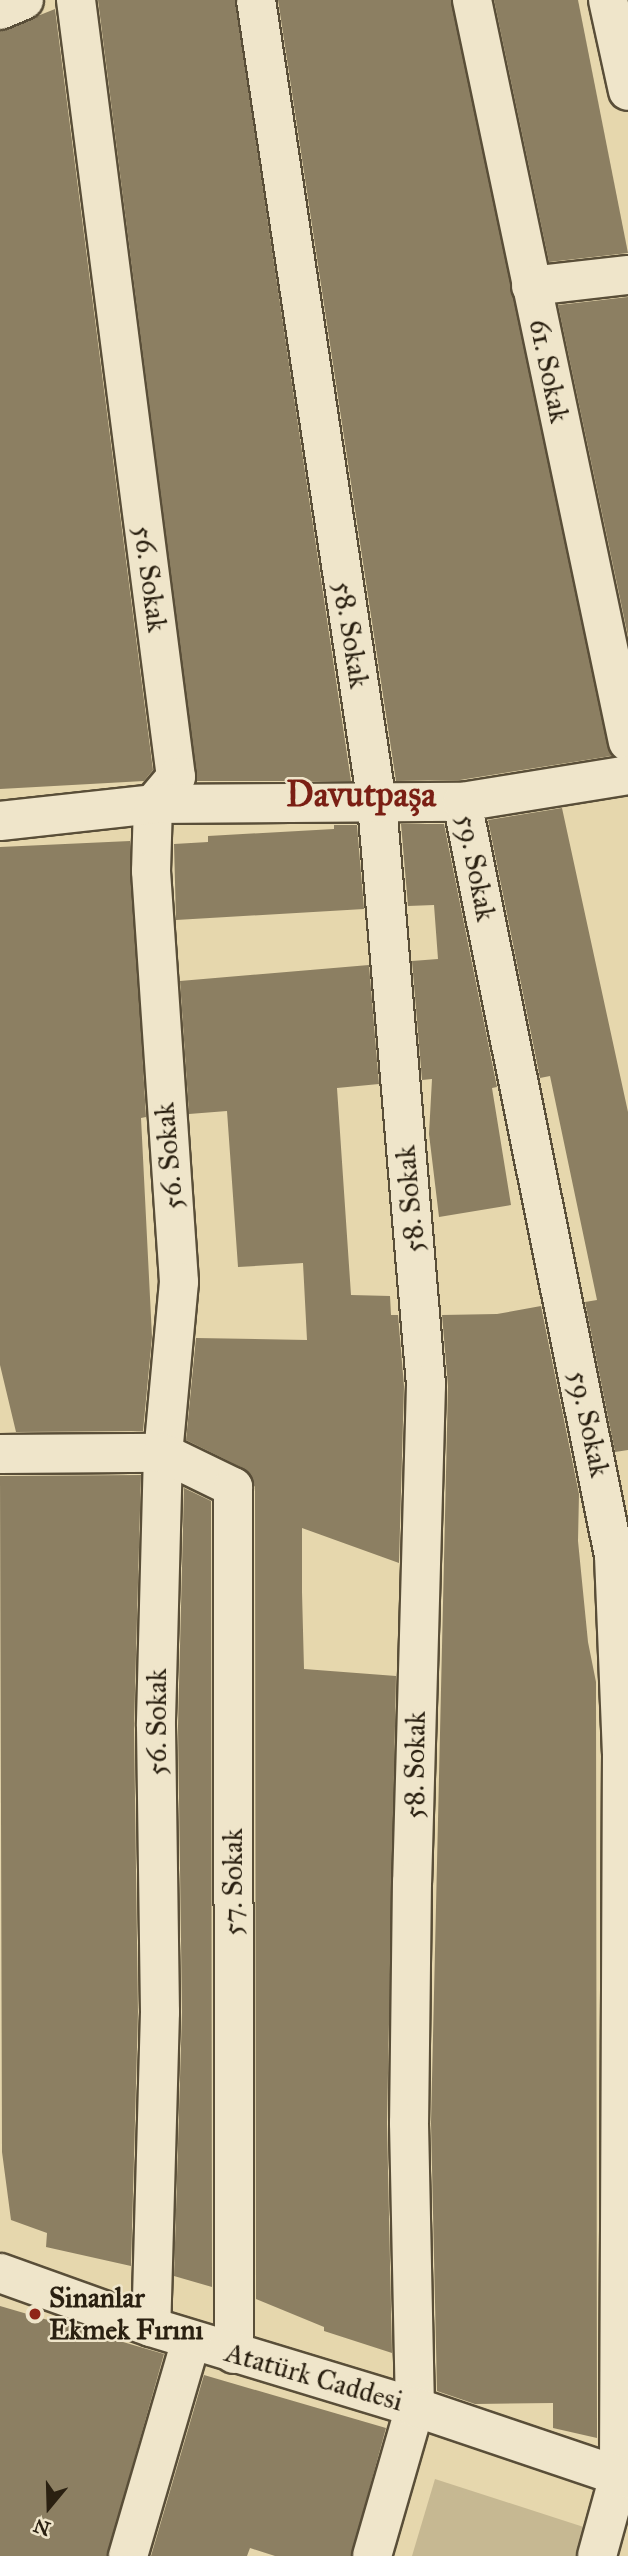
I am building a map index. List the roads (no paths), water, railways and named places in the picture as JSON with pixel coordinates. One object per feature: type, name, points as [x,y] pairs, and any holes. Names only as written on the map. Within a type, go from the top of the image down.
[{"type":"street","points":[[0,10],[24,0]]},
{"type":"street","name":"56. Sokak","points":[[76,0],[177,777],[153,804],[151,872],[162,1082],[179,1282],[163,1453],[156,1726],[160,2012],[151,2327]]},
{"type":"street","name":"58. Sokak","points":[[256,0],[377,804],[426,1385],[412,1896],[411,2285],[415,2407],[372,2556]]},
{"type":"street","name":"61. Sokak","points":[[472,0],[628,742]]},
{"type":"street","points":[[613,1],[628,91]]},
{"type":"street","points":[[531,286],[628,275]]},
{"type":"street","points":[[0,821],[153,804],[462,802],[628,775]]},
{"type":"street","name":"59. Sokak","points":[[462,802],[617,1494],[614,1556],[622,1753],[624,2478],[597,2556]]},
{"type":"street","points":[[0,1454],[163,1453]]},
{"type":"street","name":"57. Sokak","points":[[163,1453],[233,1487],[234,2354]]},
{"type":"street","name":"Atatürk Caddesi","points":[[0,2273],[151,2327],[415,2407],[624,2478]]},
{"type":"street","points":[[128,2556],[191,2340]]},
{"type":"place","name":"Sinanlar Ekmek Fırını","points":[[35,2314]]},
{"type":"district","name":"Davutpaşa","points":[[361,795]]}]
